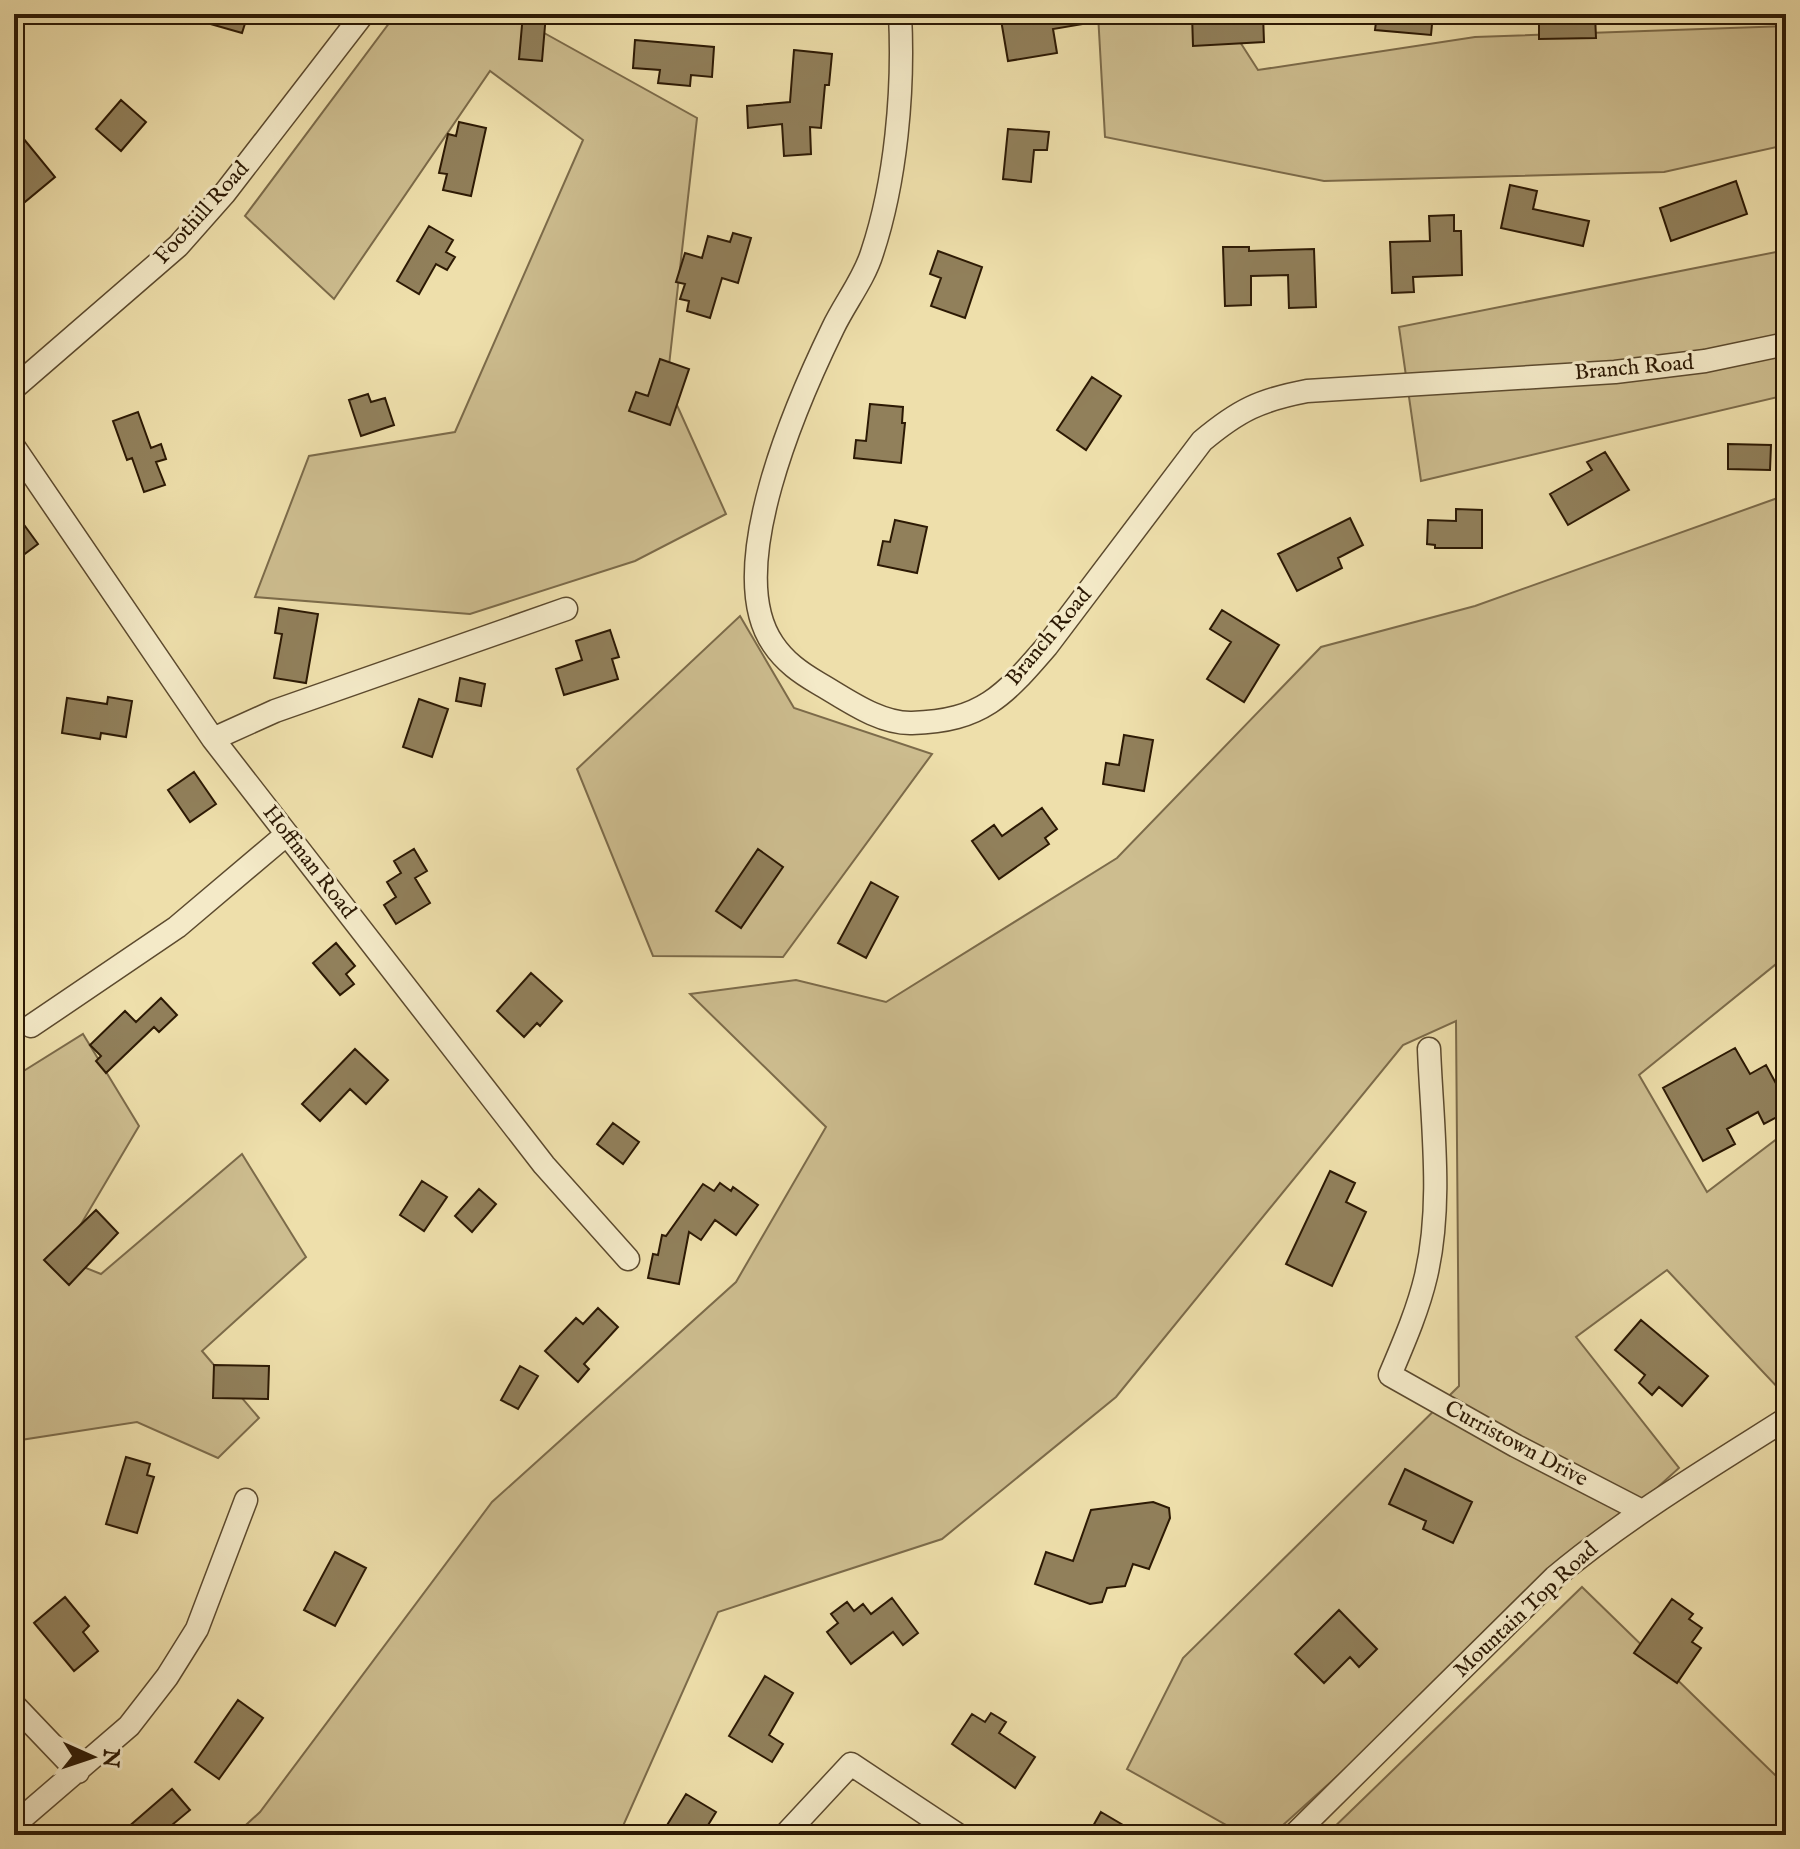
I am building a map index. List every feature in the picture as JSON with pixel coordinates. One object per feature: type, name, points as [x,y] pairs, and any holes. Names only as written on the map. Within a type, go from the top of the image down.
[{"type":"street","name":"Foothill Road","points":[[14,388],[178,246],[224,194],[363,14]]},
{"type":"street","name":"Branch Road","points":[[900,14],[902,57],[889,194],[871,257],[794,411],[762,516],[757,554],[759,601],[764,625],[773,644],[797,671],[881,717],[905,723],[944,722],[993,701],[1021,676],[1047,646],[1202,441],[1227,420],[1251,406],[1275,397],[1307,391],[1615,372],[1705,361],[1786,344]]},
{"type":"street","name":"Hoffman Road","points":[[14,447],[213,739],[544,1165],[628,1259]]},
{"type":"street","points":[[213,739],[275,711],[566,609]]},
{"type":"street","points":[[31,1026],[177,927],[287,834]]},
{"type":"street","name":"Curristown Drive","points":[[1429,1049],[1434,1225],[1426,1276],[1390,1375],[1516,1446],[1642,1511]]},
{"type":"street","name":"Mountain Top Road","points":[[1294,1835],[1555,1577],[1590,1547],[1786,1419]]},
{"type":"street","points":[[14,1825],[129,1726],[167,1677],[197,1629],[246,1500]]},
{"type":"street","points":[[14,1705],[78,1772]]},
{"type":"street","points":[[785,1835],[851,1764],[958,1835]]},
{"type":"shaded area","points":[[396,14],[516,14],[537,29],[697,118],[667,383],[726,514],[635,561],[470,614],[255,597],[309,456],[455,432],[583,140],[490,71],[334,299],[245,216]]},
{"type":"shaded area","points":[[1098,14],[1222,14],[1258,70],[1475,37],[1786,26],[1786,145],[1664,172],[1324,181],[1105,137]]},
{"type":"shaded area","points":[[1786,250],[1786,395],[1421,481],[1399,327]]},
{"type":"shaded area","points":[[1786,495],[1786,956],[1639,1075],[1707,1192],[1786,1132],[1786,1386],[1780,1390],[1667,1270],[1576,1337],[1679,1468],[1272,1835],[1244,1835],[1127,1769],[1183,1658],[1459,1386],[1456,1021],[1403,1045],[1116,1397],[942,1539],[718,1612],[619,1835],[235,1835],[260,1812],[492,1502],[736,1282],[826,1127],[690,994],[796,980],[886,1002],[1117,858],[1321,647],[1475,606]]},
{"type":"shaded area","points":[[740,616],[794,708],[932,754],[783,957],[653,956],[577,769]]},
{"type":"shaded area","points":[[83,1034],[139,1126],[61,1258],[101,1274],[242,1154],[306,1257],[202,1351],[259,1418],[218,1458],[137,1422],[14,1441],[14,1077]]},
{"type":"shaded area","points":[[1582,1587],[1775,1775],[1786,1781],[1786,1835],[1326,1835]]},
{"type":"building","points":[[194,14],[248,14],[242,33],[193,19]]},
{"type":"building","points":[[523,14],[546,14],[542,61],[519,59]]},
{"type":"building","points":[[1000,14],[1088,14],[1089,23],[1053,29],[1057,53],[1008,61]]},
{"type":"building","points":[[1192,14],[1263,14],[1264,42],[1193,46]]},
{"type":"building","points":[[1377,14],[1433,14],[1431,35],[1375,30]]},
{"type":"building","points":[[1539,14],[1595,14],[1596,38],[1539,39]]},
{"type":"building","points":[[635,40],[714,47],[712,77],[691,75],[690,86],[658,83],[660,70],[633,68]]},
{"type":"building","points":[[794,50],[832,54],[821,128],[810,127],[811,154],[784,156],[782,124],[748,128],[747,106],[790,102]]},
{"type":"building","points":[[121,100],[146,122],[121,151],[96,129]]},
{"type":"building","points":[[459,122],[486,128],[471,196],[443,190],[447,174],[439,173],[448,134],[456,136]]},
{"type":"building","points":[[14,127],[55,177],[14,211]]},
{"type":"building","points":[[1008,129],[1049,132],[1047,150],[1034,150],[1031,182],[1003,179]]},
{"type":"building","points":[[1736,181],[1747,214],[1671,241],[1660,208]]},
{"type":"building","points":[[1510,185],[1537,191],[1533,209],[1589,221],[1583,246],[1501,228]]},
{"type":"building","points":[[1454,215],[1454,231],[1461,231],[1462,275],[1413,277],[1414,292],[1392,293],[1390,242],[1430,241],[1429,216]]},
{"type":"building","points":[[429,226],[453,240],[446,252],[455,257],[447,270],[436,264],[419,294],[397,281]]},
{"type":"building","points":[[733,233],[751,238],[738,283],[722,278],[710,318],[687,311],[689,301],[680,299],[685,284],[676,282],[685,253],[702,258],[708,236],[730,242]]},
{"type":"building","points":[[1223,247],[1249,247],[1249,251],[1314,249],[1316,307],[1289,308],[1288,275],[1251,276],[1251,305],[1225,306]]},
{"type":"building","points":[[938,251],[982,267],[965,318],[931,306],[941,278],[930,274]]},
{"type":"building","points":[[660,359],[689,369],[670,425],[629,411],[636,392],[648,396]]},
{"type":"building","points":[[1092,377],[1121,396],[1086,450],[1057,430]]},
{"type":"building","points":[[368,394],[371,402],[385,398],[394,425],[361,436],[349,400]]},
{"type":"building","points":[[870,404],[903,407],[902,423],[905,423],[901,463],[854,458],[856,440],[866,441]]},
{"type":"building","points":[[138,412],[151,448],[161,444],[166,459],[156,462],[165,485],[144,492],[132,458],[127,460],[113,421]]},
{"type":"building","points":[[1728,444],[1771,445],[1770,470],[1728,469]]},
{"type":"building","points":[[1605,452],[1629,490],[1568,525],[1550,494],[1592,470],[1587,462]]},
{"type":"building","points":[[1456,509],[1482,510],[1482,548],[1435,548],[1435,545],[1427,544],[1428,520],[1456,521]]},
{"type":"building","points":[[14,511],[38,544],[14,562]]},
{"type":"building","points":[[1350,518],[1363,545],[1338,558],[1342,568],[1297,591],[1278,554]]},
{"type":"building","points":[[895,520],[927,527],[917,573],[878,565],[883,541],[890,542]]},
{"type":"building","points":[[279,608],[318,614],[306,683],[274,678],[282,634],[275,633]]},
{"type":"building","points":[[1222,610],[1279,645],[1244,702],[1207,679],[1231,642],[1210,629]]},
{"type":"building","points":[[610,630],[619,657],[612,659],[618,679],[564,695],[556,669],[582,660],[576,641]]},
{"type":"building","points":[[460,678],[485,684],[481,706],[456,701]]},
{"type":"building","points":[[108,697],[132,701],[126,737],[101,733],[100,739],[62,733],[67,698],[107,704]]},
{"type":"building","points":[[419,699],[448,709],[432,757],[403,747]]},
{"type":"building","points":[[1124,735],[1153,740],[1144,791],[1103,784],[1106,763],[1119,765]]},
{"type":"building","points":[[194,772],[216,804],[190,822],[168,790]]},
{"type":"building","points":[[1042,808],[1057,829],[1045,838],[1049,844],[999,879],[972,841],[994,825],[1002,836]]},
{"type":"building","points":[[414,849],[427,871],[415,878],[430,903],[396,924],[384,905],[396,897],[387,882],[401,873],[394,861]]},
{"type":"building","points":[[758,849],[783,867],[741,928],[716,911]]},
{"type":"building","points":[[871,882],[898,897],[866,958],[838,943]]},
{"type":"building","points":[[336,943],[355,966],[346,974],[354,984],[340,995],[313,963]]},
{"type":"building","points":[[531,973],[562,1001],[540,1026],[537,1023],[524,1037],[497,1011]]},
{"type":"building","points":[[161,998],[177,1015],[159,1032],[154,1027],[106,1073],[96,1061],[101,1056],[90,1045],[125,1011],[136,1022]]},
{"type":"building","points":[[1735,1048],[1750,1074],[1766,1065],[1786,1102],[1786,1112],[1764,1124],[1758,1112],[1727,1129],[1735,1144],[1703,1161],[1663,1088]]},
{"type":"building","points":[[355,1049],[388,1080],[366,1104],[350,1089],[320,1121],[302,1104]]},
{"type":"building","points":[[613,1123],[639,1142],[623,1164],[597,1144]]},
{"type":"building","points":[[1330,1171],[1355,1183],[1346,1202],[1366,1212],[1332,1286],[1286,1264]]},
{"type":"building","points":[[422,1181],[447,1197],[424,1231],[400,1215]]},
{"type":"building","points":[[720,1183],[731,1191],[733,1187],[758,1205],[736,1235],[715,1220],[701,1240],[689,1232],[679,1284],[648,1278],[653,1254],[658,1255],[662,1235],[666,1236],[703,1184],[714,1191]]},
{"type":"building","points":[[479,1189],[496,1204],[472,1232],[455,1216]]},
{"type":"building","points":[[96,1210],[118,1233],[69,1285],[44,1260]]},
{"type":"building","points":[[598,1308],[618,1327],[584,1364],[589,1369],[578,1382],[545,1351],[576,1318],[583,1324]]},
{"type":"building","points":[[1641,1320],[1708,1376],[1682,1406],[1659,1387],[1652,1395],[1639,1383],[1645,1375],[1615,1350]]},
{"type":"building","points":[[214,1365],[269,1366],[268,1399],[213,1398]]},
{"type":"building","points":[[520,1366],[538,1376],[518,1409],[501,1400]]},
{"type":"building","points":[[126,1457],[150,1464],[147,1475],[154,1477],[137,1533],[106,1524]]},
{"type":"building","points":[[1405,1469],[1472,1502],[1453,1543],[1423,1529],[1426,1521],[1389,1504]]},
{"type":"building","points":[[1153,1502],[1169,1508],[1170,1518],[1149,1569],[1133,1564],[1125,1586],[1107,1588],[1102,1602],[1090,1604],[1035,1584],[1046,1552],[1073,1561],[1091,1510]]},
{"type":"building","points":[[335,1552],[366,1568],[335,1626],[304,1610]]},
{"type":"building","points":[[65,1597],[89,1626],[83,1632],[98,1651],[74,1671],[34,1623]]},
{"type":"building","points":[[892,1598],[918,1633],[903,1645],[893,1632],[851,1664],[827,1632],[838,1623],[831,1614],[847,1602],[854,1611],[863,1604],[871,1614]]},
{"type":"building","points":[[1672,1599],[1693,1614],[1689,1619],[1702,1628],[1692,1642],[1701,1648],[1677,1683],[1634,1653]]},
{"type":"building","points":[[1339,1610],[1377,1649],[1359,1667],[1350,1657],[1324,1683],[1295,1654]]},
{"type":"building","points":[[765,1676],[793,1693],[769,1735],[783,1744],[772,1762],[729,1736]]},
{"type":"building","points":[[238,1700],[263,1718],[219,1779],[195,1762]]},
{"type":"building","points":[[991,1713],[1006,1722],[999,1733],[1035,1757],[1015,1788],[952,1744],[972,1714],[985,1722]]},
{"type":"building","points":[[172,1789],[190,1810],[160,1835],[119,1835]]},
{"type":"building","points":[[686,1794],[716,1812],[702,1835],[661,1835]]},
{"type":"building","points":[[1101,1812],[1140,1835],[1088,1835]]}]
